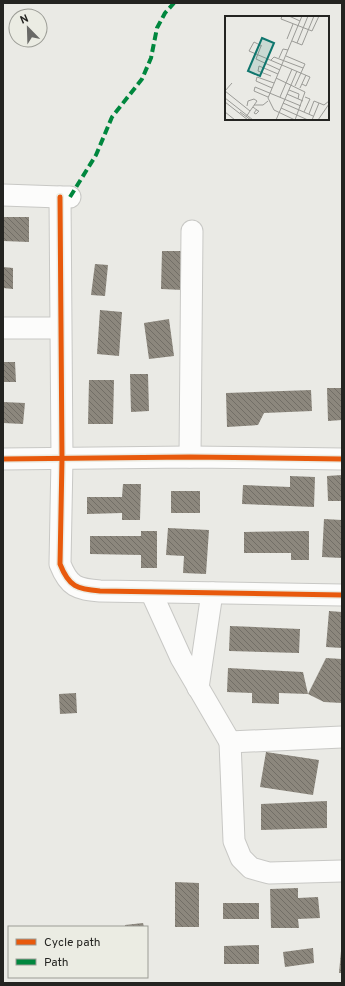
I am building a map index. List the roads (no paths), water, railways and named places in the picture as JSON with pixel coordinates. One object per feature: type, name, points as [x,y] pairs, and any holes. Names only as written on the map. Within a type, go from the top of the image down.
[{"type":"street","points":[[3,195],[65,197],[60,328],[62,458],[60,564],[65,577],[75,587],[89,590],[342,595]]},
{"type":"street","points":[[190,458],[192,231]]},
{"type":"street","points":[[3,328],[60,328]]},
{"type":"street","points":[[3,458],[342,459]]},
{"type":"street","points":[[151,592],[181,658],[230,742],[234,841],[241,858],[251,868],[269,873],[342,871]]},
{"type":"street","points":[[198,688],[212,593]]},
{"type":"street","points":[[230,742],[342,737]]}]
